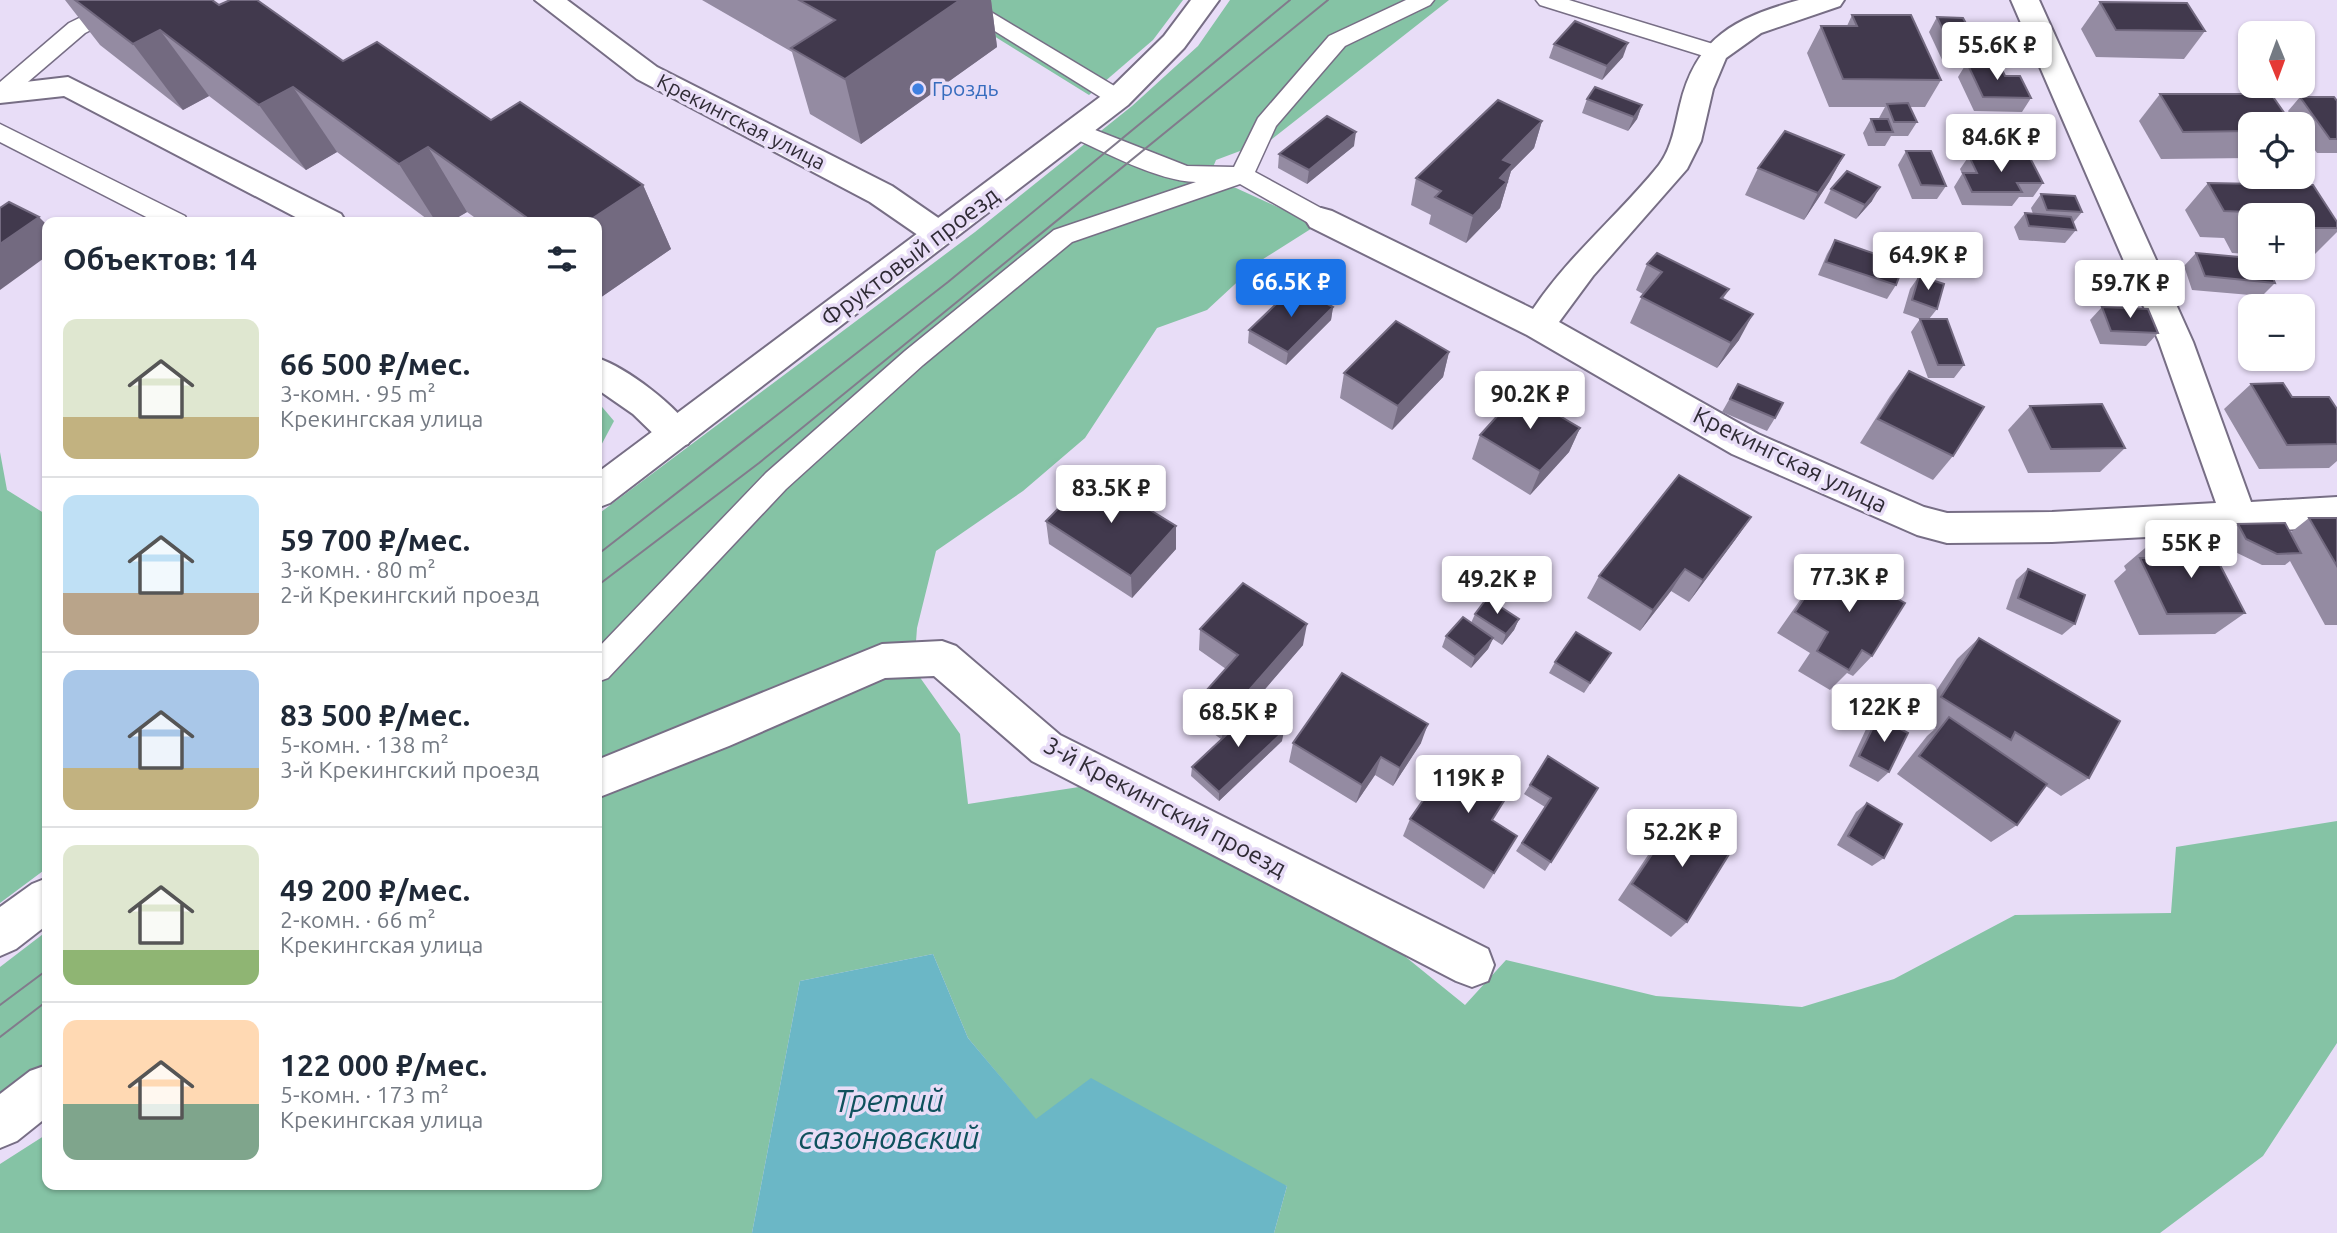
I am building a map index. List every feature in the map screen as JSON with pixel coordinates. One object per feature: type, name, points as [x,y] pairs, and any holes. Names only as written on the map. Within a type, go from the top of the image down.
[{"type":"street","name":"Крекингская улица","points":[[550,0],[647,73],[881,194],[939,234]]},
{"type":"street","name":"Фруктовый проезд","points":[[602,489],[1118,99],[1174,42],[1205,0]]},
{"type":"street","points":[[1539,326],[1565,284],[1660,181],[1681,154],[1698,89],[1715,52],[1757,25],[1791,10],[1830,0]]},
{"type":"street","points":[[2025,0],[2176,342],[2238,515]]},
{"type":"street","points":[[0,94],[68,86],[320,217]]},
{"type":"street","name":"Крекингская улица","points":[[1321,219],[1539,326],[1745,444],[1917,520],[1947,528],[2052,527],[2238,515],[2337,512]]},
{"type":"street","points":[[602,375],[645,405],[676,435]]},
{"type":"street","name":"3-й Крекингский проезд","points":[[602,777],[715,733],[882,661],[942,658],[1046,748],[1472,965]]},
{"type":"street","points":[[0,934],[42,903]]},
{"type":"street","points":[[0,1124],[42,1092]]},
{"type":"lane","points":[[0,94],[77,28],[133,0]]},
{"type":"lane","points":[[956,0],[1118,99]]},
{"type":"lane","points":[[602,664],[776,481],[914,358],[1063,236],[1242,176],[1266,123],[1336,41],[1423,0]]},
{"type":"lane","points":[[1547,0],[1715,52]]},
{"type":"lane","points":[[1077,131],[1136,157],[1186,174],[1242,176],[1321,219]]},
{"type":"lane","points":[[0,132],[166,217]]},
{"type":"green space","points":[[936,0],[1183,0],[1153,40],[1089,95]]},
{"type":"green space","points":[[1230,0],[1449,0],[1272,139],[1216,160],[1206,184],[1236,188],[1317,225],[1260,261],[1207,310],[1157,328],[1085,438],[1023,491],[936,551],[917,628],[914,669],[960,734],[968,804],[1079,787],[1365,924],[1465,1005],[1506,960],[1656,996],[1802,1007],[1894,979],[2015,915],[2171,913],[2176,847],[2337,821],[2337,1043],[2263,1156],[2160,1233],[1274,1233],[1287,1186],[1036,1120],[968,1038],[933,954],[800,981],[752,1233],[0,1233],[0,1164],[42,1137],[42,1190],[602,1190],[602,793],[644,769],[602,759],[602,511],[975,232],[1132,106],[1198,46]]},
{"type":"green space","points":[[602,407],[614,421],[602,444]]},
{"type":"green space","points":[[0,452],[7,490],[42,512],[42,872],[0,903]]},
{"type":"green space","points":[[42,935],[42,1068],[0,1099],[0,967]]},
{"type":"water","name":"Третий сазоновский","points":[[933,954],[968,1038],[1036,1119],[1091,1078],[1287,1186],[1274,1233],[752,1233],[800,981]]},
{"type":"building","points":[[75,0],[212,0],[219,5],[230,0],[257,0],[343,61],[377,42],[491,120],[520,102],[643,185],[595,217],[526,217],[428,147],[399,164],[293,87],[259,105],[160,30],[133,44]]},
{"type":"building","points":[[799,0],[960,0],[845,79],[791,48],[835,20]]},
{"type":"building","points":[[2100,2],[2187,3],[2205,31],[2116,30]]},
{"type":"building","points":[[1852,15],[1911,15],[1941,80],[1843,79],[1821,26],[1857,26]]},
{"type":"building","points":[[1937,17],[1963,18],[1968,27],[2009,28],[2020,50],[1952,49]]},
{"type":"building","points":[[1575,21],[1628,43],[1607,66],[1554,44]]},
{"type":"building","points":[[1967,63],[1999,63],[2005,76],[2020,76],[2031,98],[1983,97]]},
{"type":"building","points":[[1595,87],[1642,105],[1634,117],[1587,99]]},
{"type":"building","points":[[2160,94],[2238,94],[2238,98],[2274,98],[2284,112],[2238,112],[2238,131],[2183,132]]},
{"type":"building","points":[[2334,97],[2337,101],[2337,139],[2330,139],[2315,118],[2315,112],[2311,112],[2301,98]]},
{"type":"building","points":[[1498,100],[1542,121],[1503,160],[1513,164],[1500,178],[1507,182],[1473,216],[1435,197],[1441,191],[1416,178]]},
{"type":"building","points":[[1908,103],[1917,122],[1894,122],[1887,104]]},
{"type":"building","points":[[1327,116],[1356,132],[1309,170],[1279,154]]},
{"type":"building","points":[[1871,119],[1888,119],[1893,132],[1876,132]]},
{"type":"building","points":[[1785,131],[1844,155],[1818,193],[1758,168]]},
{"type":"building","points":[[1906,151],[1931,151],[1946,186],[1921,185]]},
{"type":"building","points":[[1969,156],[2029,156],[2043,183],[2017,183],[2022,192],[1972,192],[1963,173],[1977,173]]},
{"type":"building","points":[[1847,171],[1880,187],[1865,205],[1831,189]]},
{"type":"building","points":[[2208,183],[2238,184],[2238,189],[2315,188],[2337,222],[2337,228],[2315,228],[2315,203],[2238,203],[2238,212],[2224,211]]},
{"type":"building","points":[[2041,194],[2075,196],[2082,212],[2047,210]]},
{"type":"building","points":[[9,202],[39,217],[0,244],[0,208]]},
{"type":"building","points":[[2025,213],[2071,217],[2076,230],[2029,226]]},
{"type":"building","points":[[1835,240],[1904,264],[1896,285],[1826,262]]},
{"type":"building","points":[[1657,253],[1729,289],[1721,298],[1753,314],[1731,343],[1641,297],[1662,272],[1647,264]]},
{"type":"building","points":[[2196,253],[2238,257],[2238,279],[2205,276]]},
{"type":"building","points":[[1919,276],[1944,284],[1937,309],[1912,300]]},
{"type":"building","points":[[2245,280],[2274,280],[2275,283]]},
{"type":"building","points":[[1295,286],[1333,307],[1288,352],[1249,330]]},
{"type":"building","points":[[2102,307],[2148,309],[2158,333],[2111,331]]},
{"type":"building","points":[[1920,319],[1947,319],[1964,365],[1938,365]]},
{"type":"building","points":[[1396,321],[1449,352],[1398,406],[1344,373]]},
{"type":"building","points":[[1909,371],[1984,407],[1953,456],[1878,419]]},
{"type":"building","points":[[2283,383],[2292,397],[2329,397],[2337,409],[2337,444],[2287,445],[2251,384]]},
{"type":"building","points":[[1738,384],[1783,403],[1775,418],[1730,399]]},
{"type":"building","points":[[1519,392],[1580,428],[1540,471],[1480,435]]},
{"type":"building","points":[[2102,404],[2125,448],[2051,449],[2030,406]]},
{"type":"building","points":[[1092,474],[1176,526],[1131,576],[1046,521]]},
{"type":"building","points":[[1679,475],[1751,517],[1703,580],[1685,569],[1653,610],[1599,576]]},
{"type":"building","points":[[2309,518],[2337,518],[2337,566]]},
{"type":"building","points":[[2285,523],[2301,553],[2277,554],[2246,539],[2238,524]]},
{"type":"building","points":[[2208,542],[2245,613],[2167,614],[2140,558],[2158,558],[2151,543]]},
{"type":"building","points":[[1830,560],[1905,603],[1872,656],[1862,650],[1849,670],[1817,651],[1828,632],[1795,612]]},
{"type":"building","points":[[2028,569],[2085,595],[2075,624],[2018,598]]},
{"type":"building","points":[[1243,583],[1307,624],[1223,720],[1197,701],[1238,655],[1200,629]]},
{"type":"building","points":[[1487,598],[1519,619],[1506,634],[1475,614]]},
{"type":"building","points":[[1463,617],[1493,638],[1475,657],[1446,636]]},
{"type":"building","points":[[1576,632],[1611,653],[1590,683],[1555,662]]},
{"type":"building","points":[[1979,638],[2120,721],[2089,778],[2015,732],[2011,740],[1941,697]]},
{"type":"building","points":[[1342,673],[1428,724],[1400,768],[1381,757],[1362,785],[1293,743]]},
{"type":"building","points":[[1256,707],[1284,731],[1219,792],[1192,767]]},
{"type":"building","points":[[1878,717],[1908,733],[1889,772],[1859,756]]},
{"type":"building","points":[[1949,717],[2047,784],[2017,825],[1919,756]]},
{"type":"building","points":[[1548,756],[1598,788],[1551,862],[1522,843],[1551,798],[1530,785]]},
{"type":"building","points":[[1466,760],[1512,788],[1492,820],[1517,836],[1494,873],[1410,819],[1442,773],[1452,779]]},
{"type":"building","points":[[1867,803],[1902,824],[1884,858],[1848,836]]},
{"type":"building","points":[[1677,817],[1731,851],[1687,922],[1632,884]]},
{"type":"tram line","points":[[602,551],[948,282],[1290,0]]},
{"type":"tram line","points":[[602,582],[759,463],[1328,0]]},
{"type":"tram line","points":[[0,1005],[42,974]]},
{"type":"tram line","points":[[0,1037],[42,1005]]},
{"type":"place","name":"Гроздь","points":[[918,89]]}]
